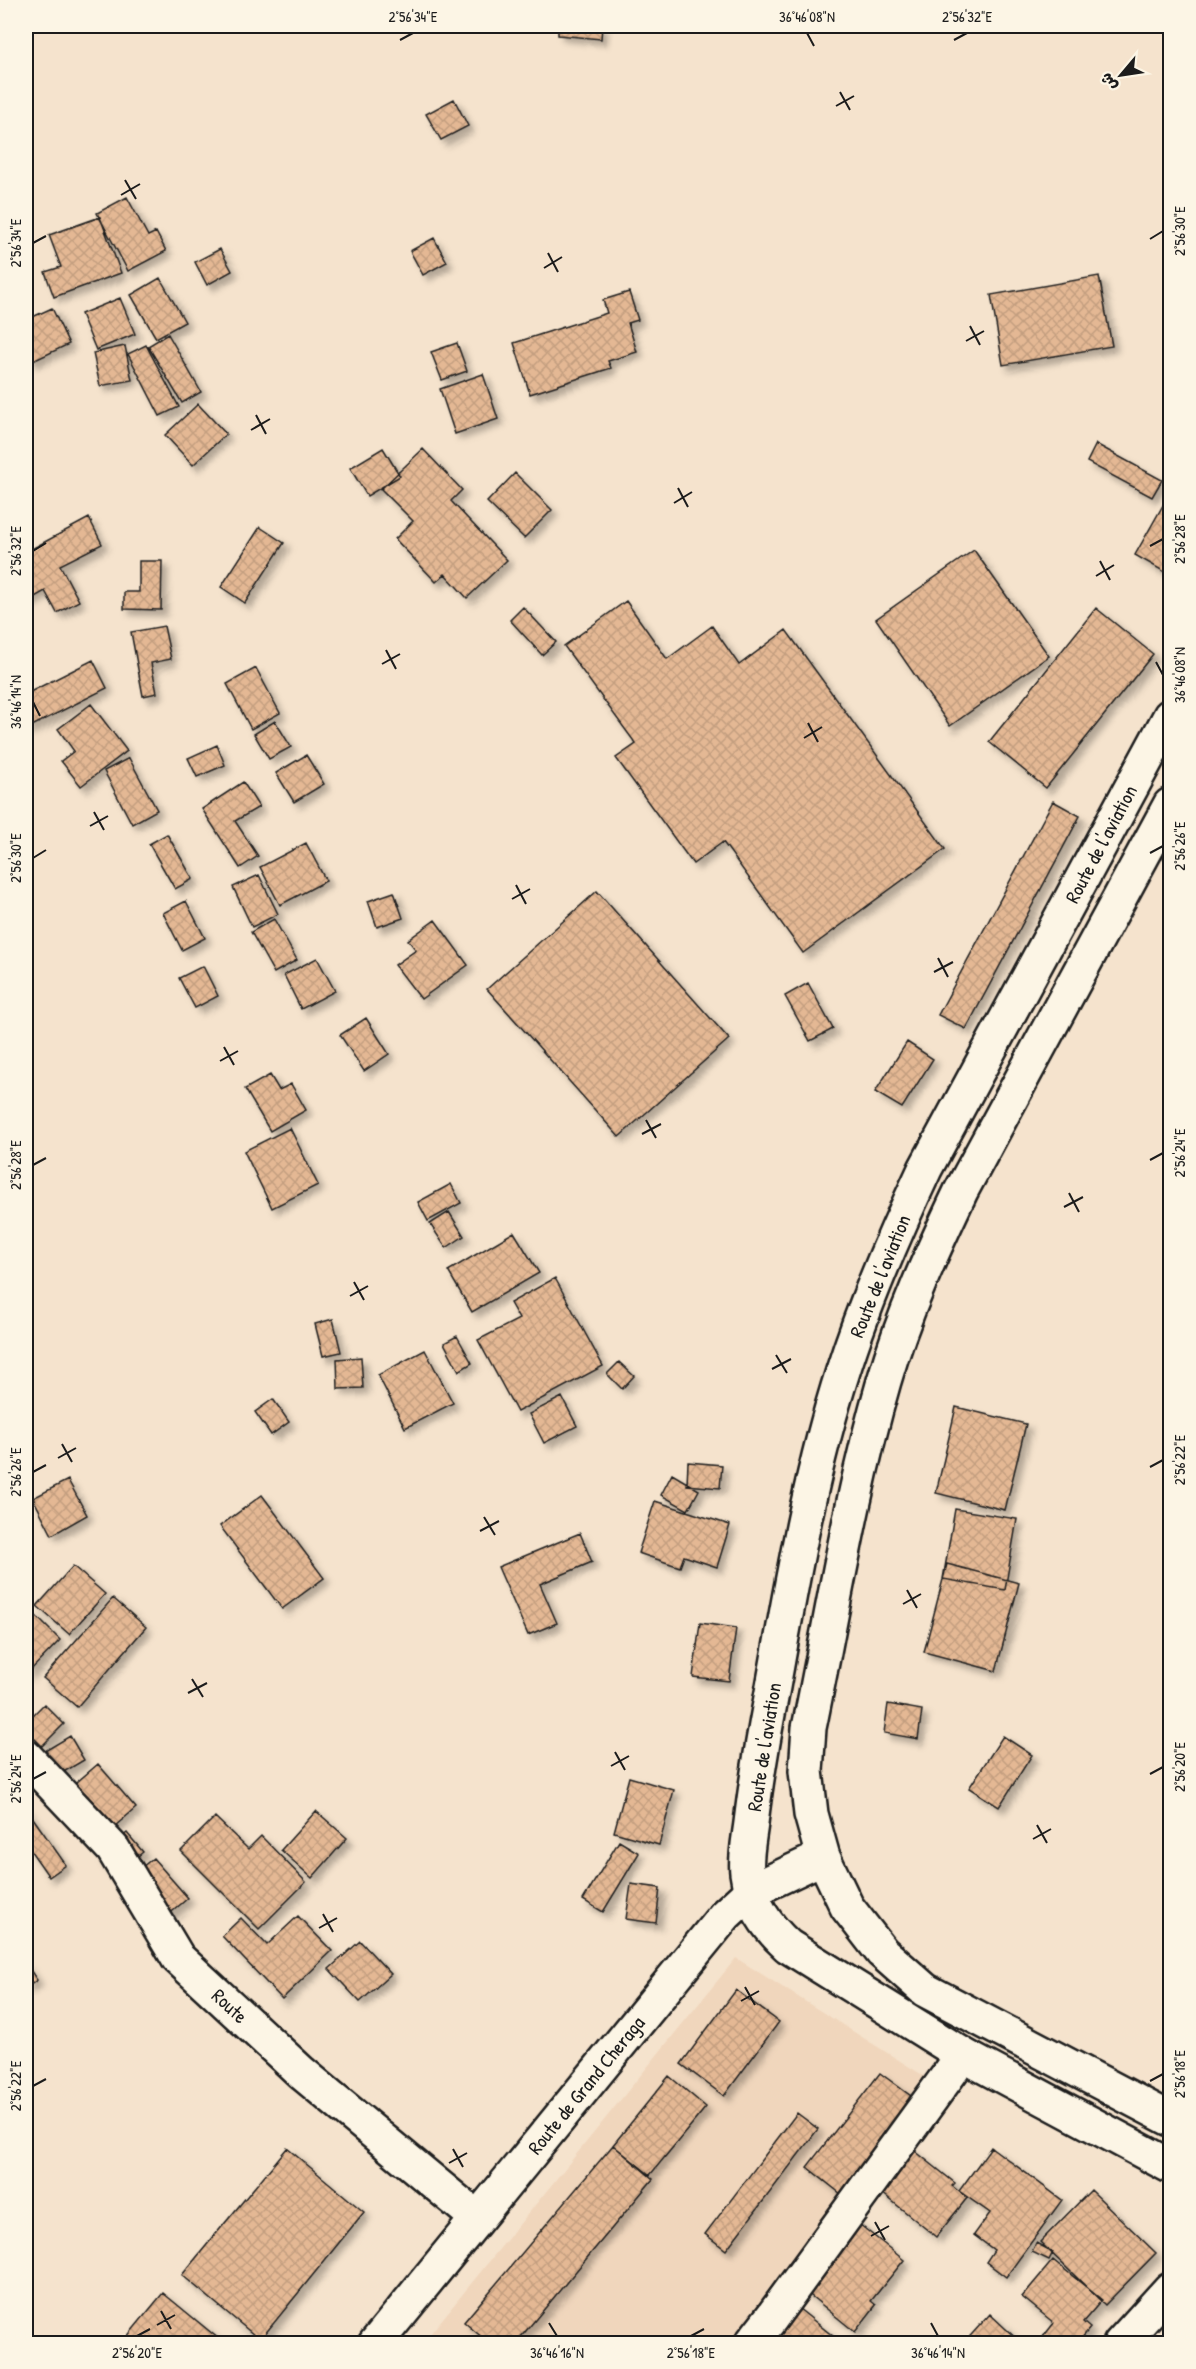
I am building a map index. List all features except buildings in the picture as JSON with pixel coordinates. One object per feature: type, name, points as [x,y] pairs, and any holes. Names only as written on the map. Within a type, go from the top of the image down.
[{"type":"street","name":"Route de l'aviation","points":[[1170,716],[925,1169],[867,1302],[843,1370],[823,1439],[795,1571],[758,1770],[747,1870],[751,1891],[759,1912],[771,1931],[788,1946],[963,2055],[1170,2166]]},
{"type":"street","points":[[1170,805],[961,1191],[928,1263],[885,1379],[867,1444],[809,1728],[806,1771],[811,1814],[823,1857],[848,1907],[882,1952],[925,1990],[1170,2118]]},
{"type":"street","name":"Route","points":[[26,1756],[113,1849],[178,1958],[302,2073],[477,2218]]},
{"type":"street","name":"Route de Grand Cheraga","points":[[375,2343],[713,1928],[751,1891],[823,1857]]},
{"type":"street","points":[[751,2343],[963,2055]]},
{"type":"street","points":[[1120,2343],[1170,2289]]},
{"type":"shaded area","points":[[736,1958],[940,2086],[732,2343],[422,2344]]}]
